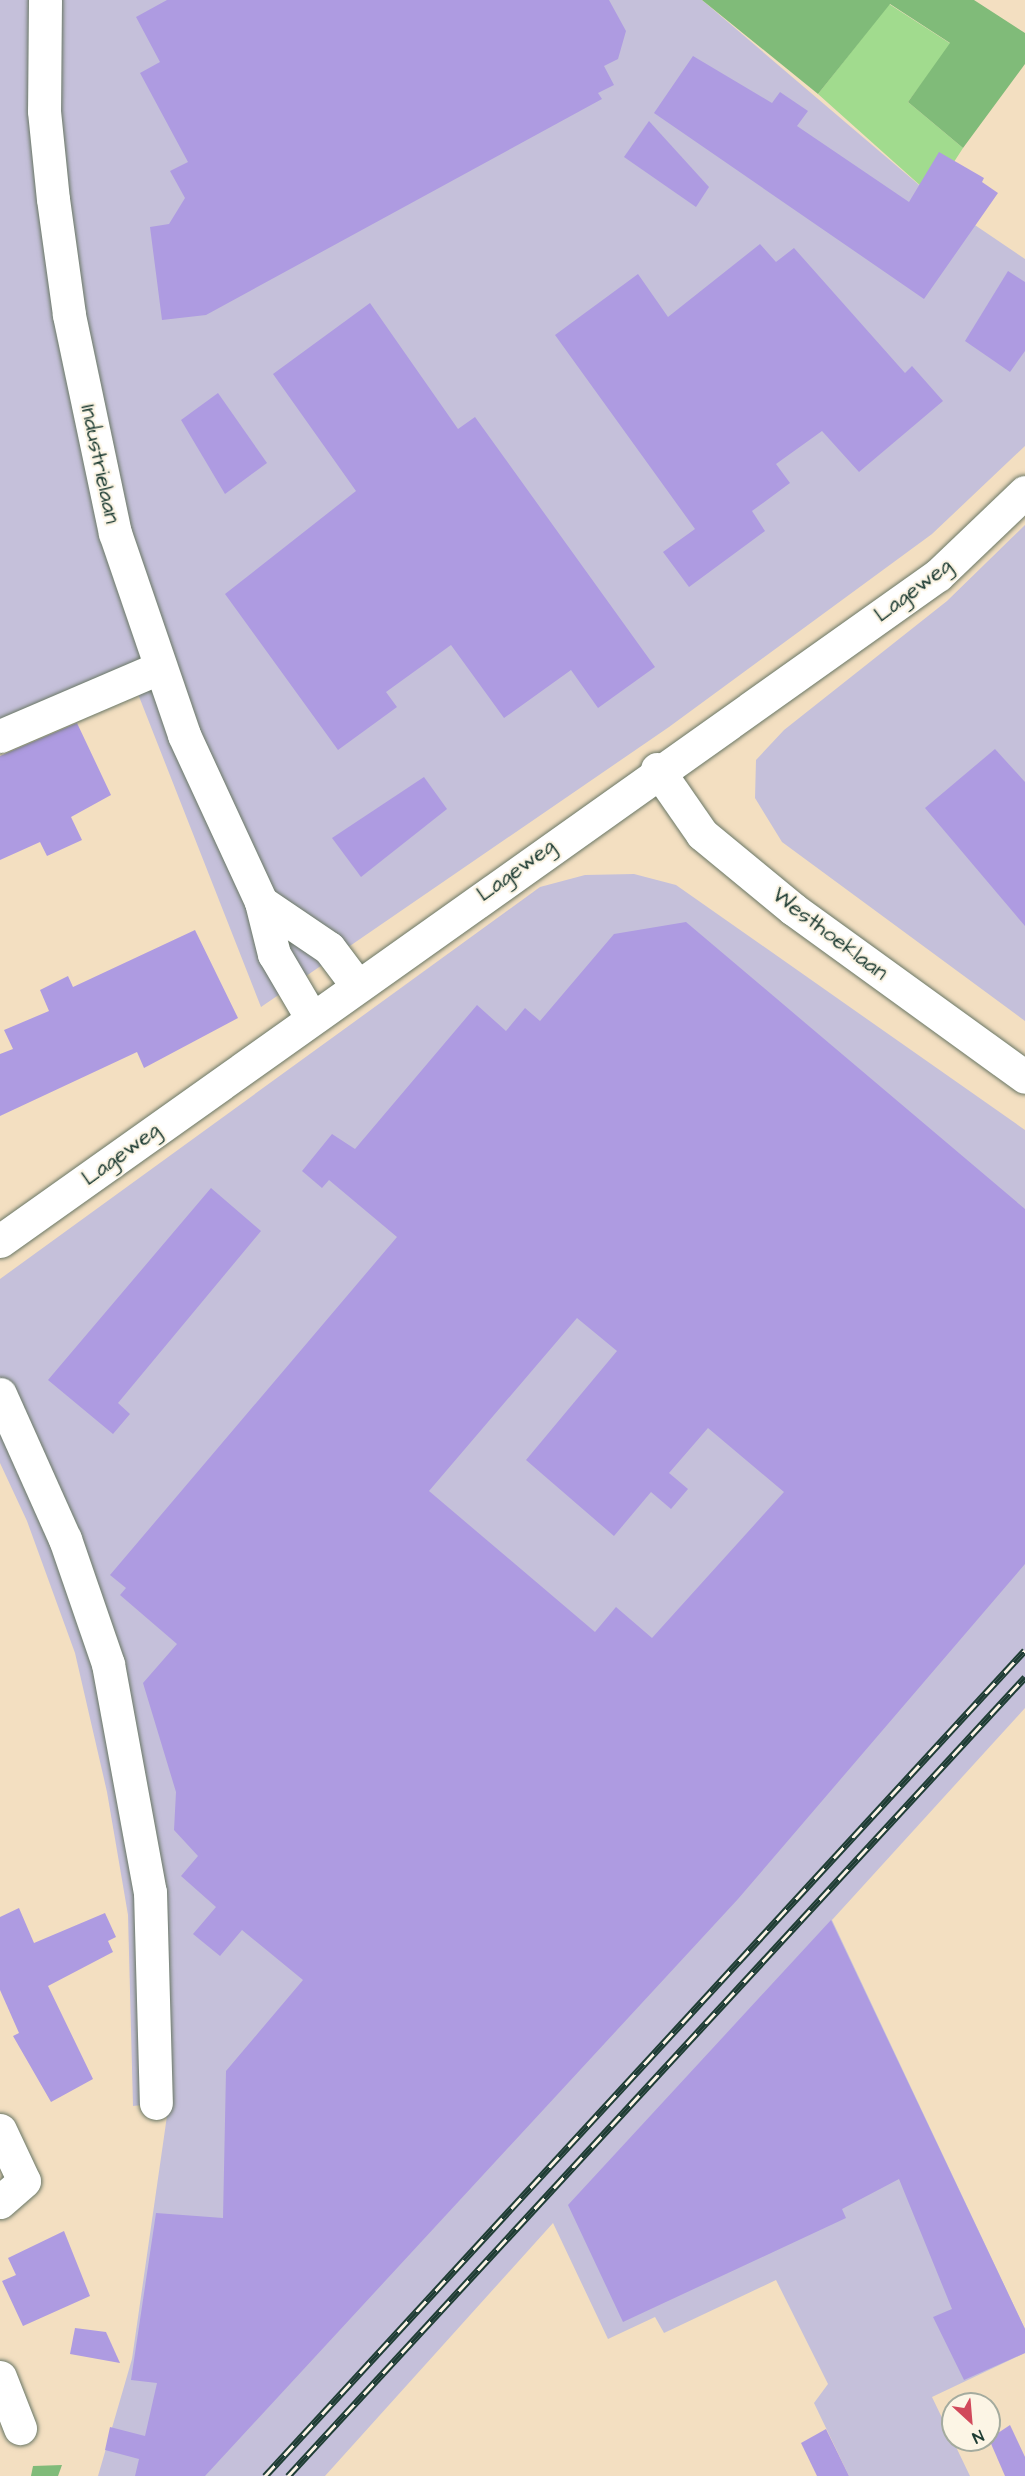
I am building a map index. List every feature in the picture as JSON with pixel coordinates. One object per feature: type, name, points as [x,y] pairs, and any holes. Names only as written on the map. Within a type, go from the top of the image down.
[{"type":"street","name":"Industrielaan","points":[[45,0],[44,111],[69,315],[115,533],[159,668],[184,735],[261,902],[274,954],[311,1017]]},
{"type":"street","name":"Lageweg","points":[[0,1241],[657,769],[938,574],[1025,492]]},
{"type":"street","points":[[0,736],[159,668]]},
{"type":"street","name":"Westhoeklaan","points":[[657,769],[702,834],[793,909],[1025,1077]]},
{"type":"street","points":[[261,902],[329,948],[356,984]]},
{"type":"street","points":[[0,1394],[65,1539],[108,1664],[150,1892],[156,2103]]},
{"type":"street","points":[[0,2130],[12,2191]]},
{"type":"street","points":[[0,2377],[20,2428]]},
{"type":"shaded area","points":[[0,0],[702,0],[932,196],[1025,259],[1025,446],[932,534],[669,727],[261,1007],[129,671],[0,725]]},
{"type":"shaded area","points":[[1025,525],[1025,1021],[782,842],[755,798],[756,760],[784,730],[947,601]]},
{"type":"shaded area","points":[[634,874],[676,885],[1025,1130],[1025,1708],[832,1920],[1025,2329],[1025,2353],[932,2397],[941,2416],[941,2452],[958,2452],[970,2476],[849,2476],[814,2403],[828,2384],[776,2280],[664,2333],[655,2317],[608,2339],[553,2223],[325,2476],[98,2476],[132,2359],[169,2102],[133,2106],[128,1915],[107,1792],[75,1653],[27,1521],[0,1463],[0,1279],[540,887],[585,875]]},
{"type":"green space","points":[[702,0],[974,0],[1025,33],[1025,64],[963,148],[908,102],[950,43],[890,4],[818,94]]},
{"type":"green space","points":[[889,4],[951,44],[908,102],[963,148],[932,196],[818,94]]},
{"type":"green space","points":[[62,2465],[58,2476],[31,2476],[33,2466]]},
{"type":"building","points":[[167,0],[609,0],[626,31],[618,59],[604,66],[614,85],[598,93],[602,99],[206,315],[162,320],[150,227],[169,224],[185,198],[170,171],[188,162],[140,73],[160,62],[136,17]]},
{"type":"building","points":[[693,56],[772,103],[780,92],[808,111],[797,126],[909,202],[939,152],[984,178],[982,182],[998,193],[924,299],[654,113]]},
{"type":"building","points":[[649,121],[709,187],[696,207],[624,157]]},
{"type":"building","points":[[760,244],[776,262],[794,248],[905,373],[912,366],[943,401],[859,472],[822,431],[776,464],[790,483],[752,511],[765,531],[689,587],[663,552],[695,529],[555,335],[638,274],[668,317]]},
{"type":"building","points":[[1008,271],[1025,282],[1025,351],[1010,372],[965,341]]},
{"type":"building","points":[[370,303],[458,429],[475,417],[655,667],[598,708],[571,670],[504,718],[451,645],[386,692],[397,707],[338,750],[225,594],[356,491],[273,374]]},
{"type":"building","points":[[218,393],[267,463],[225,494],[181,420]]},
{"type":"building","points":[[77,723],[111,795],[71,817],[82,840],[47,856],[40,842],[0,860],[0,756]]},
{"type":"building","points":[[995,749],[1025,782],[1025,926],[925,808]]},
{"type":"building","points":[[424,777],[447,809],[361,877],[332,838]]},
{"type":"building","points":[[686,922],[1025,1209],[1025,1564],[738,1899],[205,2476],[135,2476],[139,2459],[105,2450],[110,2427],[145,2436],[157,2383],[131,2380],[156,2213],[223,2218],[226,2071],[303,1980],[242,1930],[220,1956],[193,1934],[216,1907],[181,1876],[198,1856],[174,1830],[176,1792],[143,1683],[177,1644],[120,1595],[126,1588],[110,1575],[397,1237],[329,1180],[322,1188],[302,1171],[332,1134],[355,1149],[477,1005],[506,1031],[525,1008],[540,1021],[614,934]],"holes":[[[577,1318],[617,1351],[526,1460],[614,1536],[651,1492],[671,1509],[688,1489],[669,1473],[708,1428],[784,1492],[652,1638],[616,1607],[595,1632],[429,1491]]]},
{"type":"building","points":[[195,930],[238,1018],[144,1068],[137,1052],[0,1116],[0,1054],[13,1049],[4,1030],[49,1011],[40,990],[68,976],[73,987]]},
{"type":"building","points":[[211,1188],[261,1231],[118,1403],[130,1414],[113,1434],[48,1380]]},
{"type":"building","points":[[19,1908],[34,1943],[105,1913],[116,1937],[108,1941],[113,1952],[48,1986],[93,2079],[51,2102],[13,2036],[19,2033],[0,1990],[0,1917]]},
{"type":"building","points":[[831,1920],[1025,2329],[1025,2353],[964,2380],[933,2317],[952,2309],[899,2179],[842,2209],[846,2218],[623,2322],[568,2205]]},
{"type":"building","points":[[64,2231],[90,2296],[23,2326],[2,2281],[16,2275],[8,2258]]},
{"type":"building","points":[[75,2328],[106,2332],[120,2363],[70,2354]]},
{"type":"building","points":[[1010,2425],[1025,2457],[1025,2476],[1005,2476],[995,2452],[1001,2452],[1001,2431]]},
{"type":"building","points":[[826,2429],[849,2476],[817,2476],[801,2443]]},
{"type":"railway","points":[[265,2476],[1025,1650]]},
{"type":"railway","points":[[288,2476],[1025,1677]]}]
